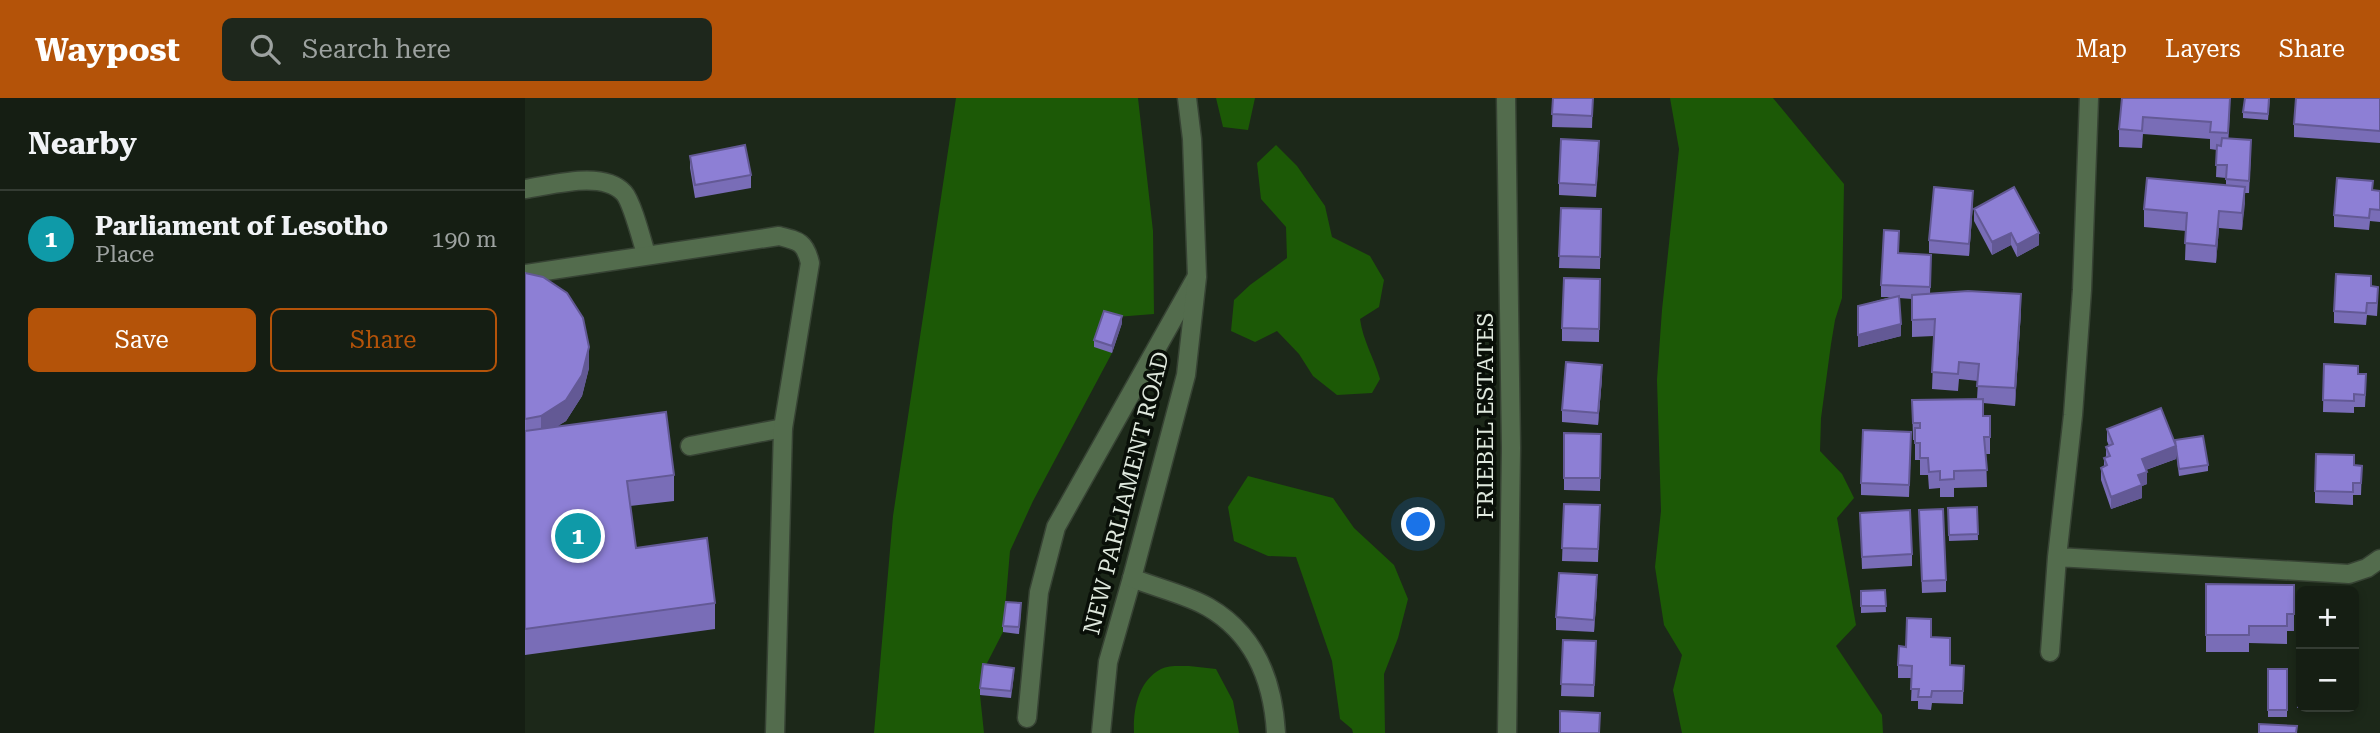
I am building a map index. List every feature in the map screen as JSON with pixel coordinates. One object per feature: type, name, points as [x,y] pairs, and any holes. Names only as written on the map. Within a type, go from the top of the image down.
[{"type":"street","name":"NEW PARLIAMENT ROAD","points":[[1101,733],[1108,662],[1187,374],[1197,277],[1192,139],[1187,98]]},
{"type":"street","name":"FRIEBEL ESTATES","points":[[1506,98],[1511,448],[1507,733]]},
{"type":"street","points":[[2050,652],[2082,290],[2089,98]]},
{"type":"street","points":[[525,189],[590,180],[610,182],[626,194],[646,254]]},
{"type":"street","points":[[525,274],[779,236],[796,240],[807,248],[810,263],[783,428],[775,733]]},
{"type":"street","points":[[1027,718],[1039,592],[1056,527],[1197,277]]},
{"type":"street","points":[[690,446],[783,428]]},
{"type":"street","points":[[2057,557],[2349,574],[2367,568],[2380,559]]},
{"type":"street","points":[[1132,578],[1207,606],[1238,629],[1261,662],[1275,709],[1276,733]]},
{"type":"green space","points":[[956,98],[1138,98],[1153,231],[1154,314],[1103,318],[1112,353],[1033,501],[1010,551],[1003,632],[983,671],[980,695],[984,733],[874,733],[893,516]]},
{"type":"green space","points":[[1216,98],[1255,98],[1248,130],[1223,127]]},
{"type":"green space","points":[[1670,98],[1773,98],[1844,184],[1842,298],[1831,344],[1821,418],[1820,451],[1842,474],[1854,498],[1837,518],[1856,625],[1836,646],[1882,715],[1883,733],[1682,733],[1673,690],[1682,655],[1664,625],[1655,567],[1661,511],[1657,380],[1679,149]]},
{"type":"green space","points":[[1276,145],[1297,166],[1325,206],[1332,237],[1370,256],[1384,280],[1379,307],[1360,319],[1380,379],[1372,393],[1337,395],[1313,376],[1299,354],[1277,331],[1255,342],[1231,331],[1234,300],[1287,258],[1286,227],[1261,199],[1257,163]]},
{"type":"green space","points":[[1248,476],[1333,498],[1354,528],[1394,565],[1408,599],[1398,638],[1384,674],[1385,733],[1353,733],[1340,719],[1332,661],[1296,557],[1268,556],[1234,541],[1228,507]]},
{"type":"green space","points":[[1189,666],[1216,669],[1233,701],[1239,733],[1134,733],[1136,706],[1147,681],[1164,668]]},
{"type":"building","points":[[1553,98],[1593,98],[1592,116],[1552,114]]},
{"type":"building","points":[[2122,98],[2230,98],[2228,133],[2210,132],[2211,122],[2143,117],[2142,131],[2119,129]]},
{"type":"building","points":[[2245,98],[2269,98],[2268,114],[2243,112]]},
{"type":"building","points":[[2296,98],[2380,98],[2380,131],[2294,124]]},
{"type":"building","points":[[2222,138],[2251,140],[2249,181],[2226,179],[2227,165],[2216,165],[2217,145],[2221,146]]},
{"type":"building","points":[[1561,139],[1599,141],[1596,185],[1559,183]]},
{"type":"building","points":[[745,145],[751,175],[695,185],[690,156]]},
{"type":"building","points":[[2147,178],[2245,187],[2242,213],[2219,211],[2216,246],[2185,243],[2187,213],[2144,209]]},
{"type":"building","points":[[2337,178],[2373,181],[2372,190],[2380,191],[2380,210],[2370,209],[2369,218],[2334,215]]},
{"type":"building","points":[[1934,187],[1973,191],[1969,244],[1929,240]]},
{"type":"building","points":[[2014,187],[2039,233],[2017,245],[2011,233],[1992,242],[1974,209]]},
{"type":"building","points":[[1561,208],[1601,209],[1600,257],[1559,256]]},
{"type":"building","points":[[1884,230],[1899,231],[1898,253],[1931,255],[1930,287],[1881,285]]},
{"type":"building","points":[[525,273],[543,277],[567,293],[583,318],[589,347],[582,375],[566,400],[541,416],[525,419]]},
{"type":"building","points":[[2336,274],[2371,276],[2371,286],[2378,287],[2377,303],[2367,303],[2366,313],[2334,311]]},
{"type":"building","points":[[1564,278],[1600,279],[1599,329],[1562,328]]},
{"type":"building","points":[[1968,291],[2021,294],[2015,388],[1977,386],[1979,364],[1959,362],[1958,374],[1932,372],[1935,319],[1912,320],[1912,295]]},
{"type":"building","points":[[1899,296],[1901,324],[1858,335],[1858,306]]},
{"type":"building","points":[[1104,311],[1122,316],[1112,346],[1094,340]]},
{"type":"building","points":[[1566,362],[1602,365],[1598,413],[1562,410]]},
{"type":"building","points":[[2324,364],[2358,366],[2358,374],[2366,374],[2365,395],[2354,394],[2354,401],[2323,400]]},
{"type":"building","points":[[1983,399],[1983,416],[1990,416],[1990,437],[1984,437],[1987,470],[1954,471],[1954,479],[1940,480],[1940,471],[1929,472],[1928,458],[1920,458],[1920,443],[1915,443],[1915,428],[1920,428],[1920,423],[1913,423],[1912,400]]},
{"type":"building","points":[[2161,408],[2176,446],[2142,459],[2147,472],[2138,475],[2142,485],[2111,497],[2101,468],[2107,465],[2104,458],[2110,456],[2106,447],[2113,444],[2107,429]]},
{"type":"building","points":[[666,412],[674,475],[627,481],[636,548],[707,538],[715,603],[525,629],[525,431]]},
{"type":"building","points":[[1863,430],[1911,432],[1909,485],[1861,483]]},
{"type":"building","points":[[1564,433],[1601,434],[1600,478],[1564,478]]},
{"type":"building","points":[[2203,436],[2208,465],[2179,469],[2175,440]]},
{"type":"building","points":[[2316,454],[2354,455],[2354,465],[2362,466],[2361,483],[2353,483],[2353,492],[2315,491]]},
{"type":"building","points":[[1564,504],[1600,505],[1598,549],[1562,548]]},
{"type":"building","points":[[1977,507],[1978,534],[1949,535],[1948,508]]},
{"type":"building","points":[[1943,509],[1946,580],[1922,581],[1919,510]]},
{"type":"building","points":[[1910,510],[1912,554],[1862,557],[1860,513]]},
{"type":"building","points":[[1559,573],[1597,575],[1594,620],[1556,617]]},
{"type":"building","points":[[2206,584],[2294,585],[2294,614],[2287,614],[2287,626],[2249,626],[2249,635],[2206,635]]},
{"type":"building","points":[[1885,590],[1886,606],[1861,606],[1861,591]]},
{"type":"building","points":[[1006,602],[1021,603],[1019,627],[1003,626]]},
{"type":"building","points":[[1907,618],[1931,619],[1931,637],[1950,638],[1950,665],[1964,666],[1963,691],[1932,691],[1931,697],[1918,697],[1919,689],[1911,689],[1912,666],[1898,665],[1899,646],[1906,647]]},
{"type":"building","points":[[1563,640],[1596,641],[1594,685],[1561,684]]},
{"type":"building","points":[[983,664],[1014,668],[1011,691],[980,688]]},
{"type":"building","points":[[2268,669],[2287,669],[2287,710],[2268,710]]},
{"type":"building","points":[[1560,711],[1600,713],[1599,733],[1560,733]]},
{"type":"building","points":[[2259,724],[2297,726],[2296,733],[2259,733]]},
{"type":"place","name":"Parliament of Lesotho","points":[[578,536]]}]
